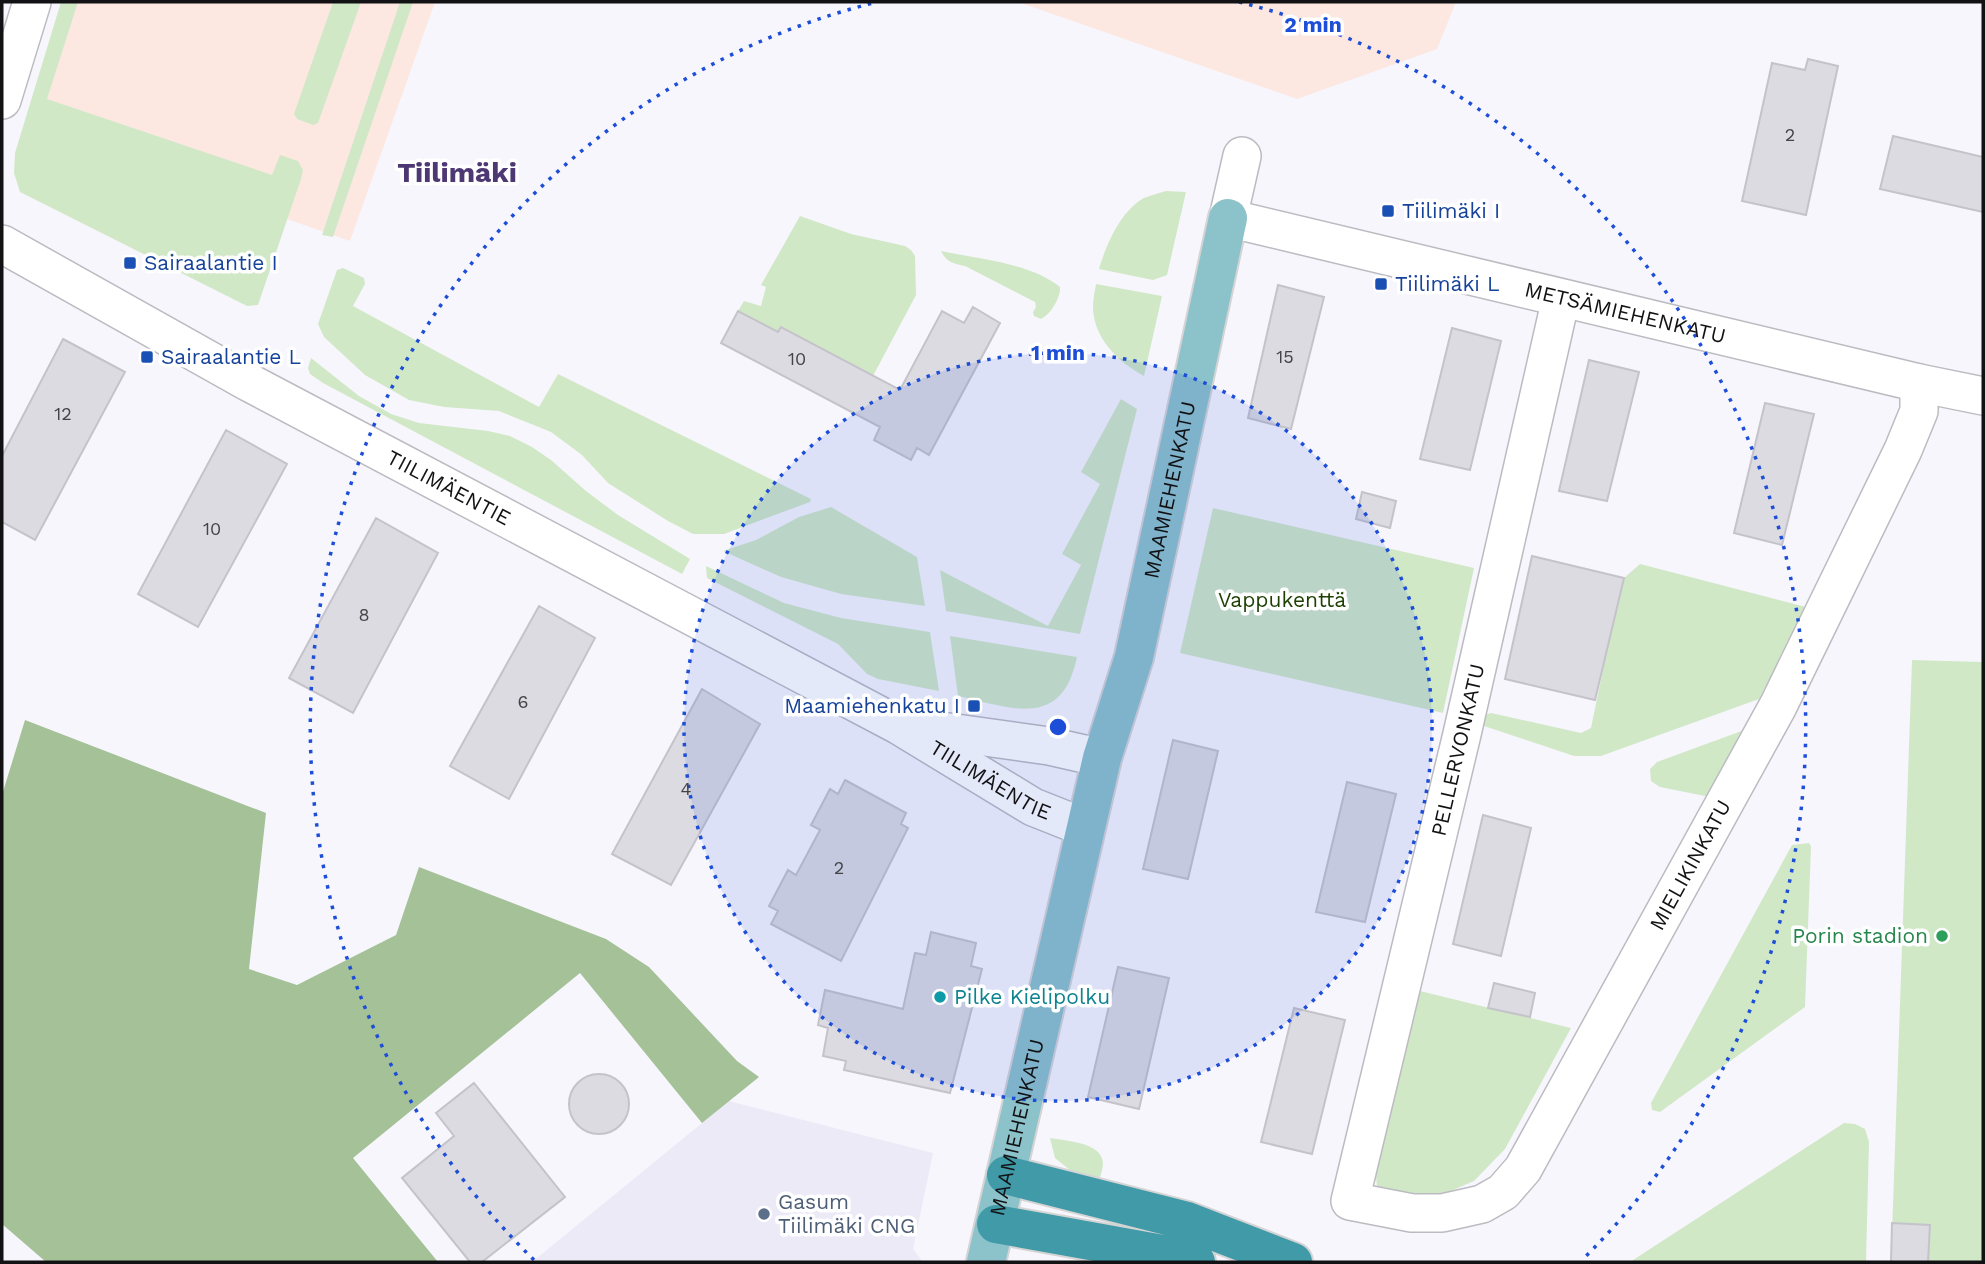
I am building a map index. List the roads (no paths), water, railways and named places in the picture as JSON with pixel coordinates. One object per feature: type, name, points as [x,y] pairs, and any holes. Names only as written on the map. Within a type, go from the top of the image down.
[{"type":"highway","points":[[1006,1175],[1188,1221],[1293,1262]]},
{"type":"highway","points":[[996,1224],[1196,1262]]},
{"type":"main road","name":"MAAMIEHENKATU","points":[[986,1262],[1102,758],[1134,657],[1228,218]]},
{"type":"street","points":[[2,100],[32,2]]},
{"type":"street","points":[[1228,218],[1242,156]]},
{"type":"street","name":"METSÄMIEHENKATU","points":[[1228,218],[1983,396]]},
{"type":"street","name":"TIILIMÄENTIE","points":[[2,244],[250,383],[898,725],[1033,807],[1086,828]]},
{"type":"street","name":"PELLERVONKATU","points":[[1350,1201],[1459,748],[1561,298]]},
{"type":"street","name":"MIELIKINKATU","points":[[1350,1201],[1412,1213],[1442,1213],[1482,1204],[1503,1192],[1523,1169],[1778,706],[1903,450],[1919,411],[1919,383]]},
{"type":"street","name":"TIILIMÄENTIE","points":[[898,725],[1049,746],[1102,758]]},
{"type":"place","name":"Tiilimäki I","points":[[1388,211]]},
{"type":"place","name":"Sairaalantie I","points":[[130,263]]},
{"type":"place","name":"Tiilimäki L","points":[[1381,284]]},
{"type":"place","name":"Sairaalantie L","points":[[147,357]]},
{"type":"place","name":"Maamiehenkatu I","points":[[974,706]]},
{"type":"place","name":"Porin stadion","points":[[1942,936]]},
{"type":"place","name":"Pilke Kielipolku","points":[[940,997]]},
{"type":"place","name":"Gasum Tiilimäki CNG","points":[[764,1214]]},
{"type":"district","name":"Tiilimäki","points":[[457,172]]},
{"type":"park label","name":"Vappukenttä","points":[[1282,600]]}]
